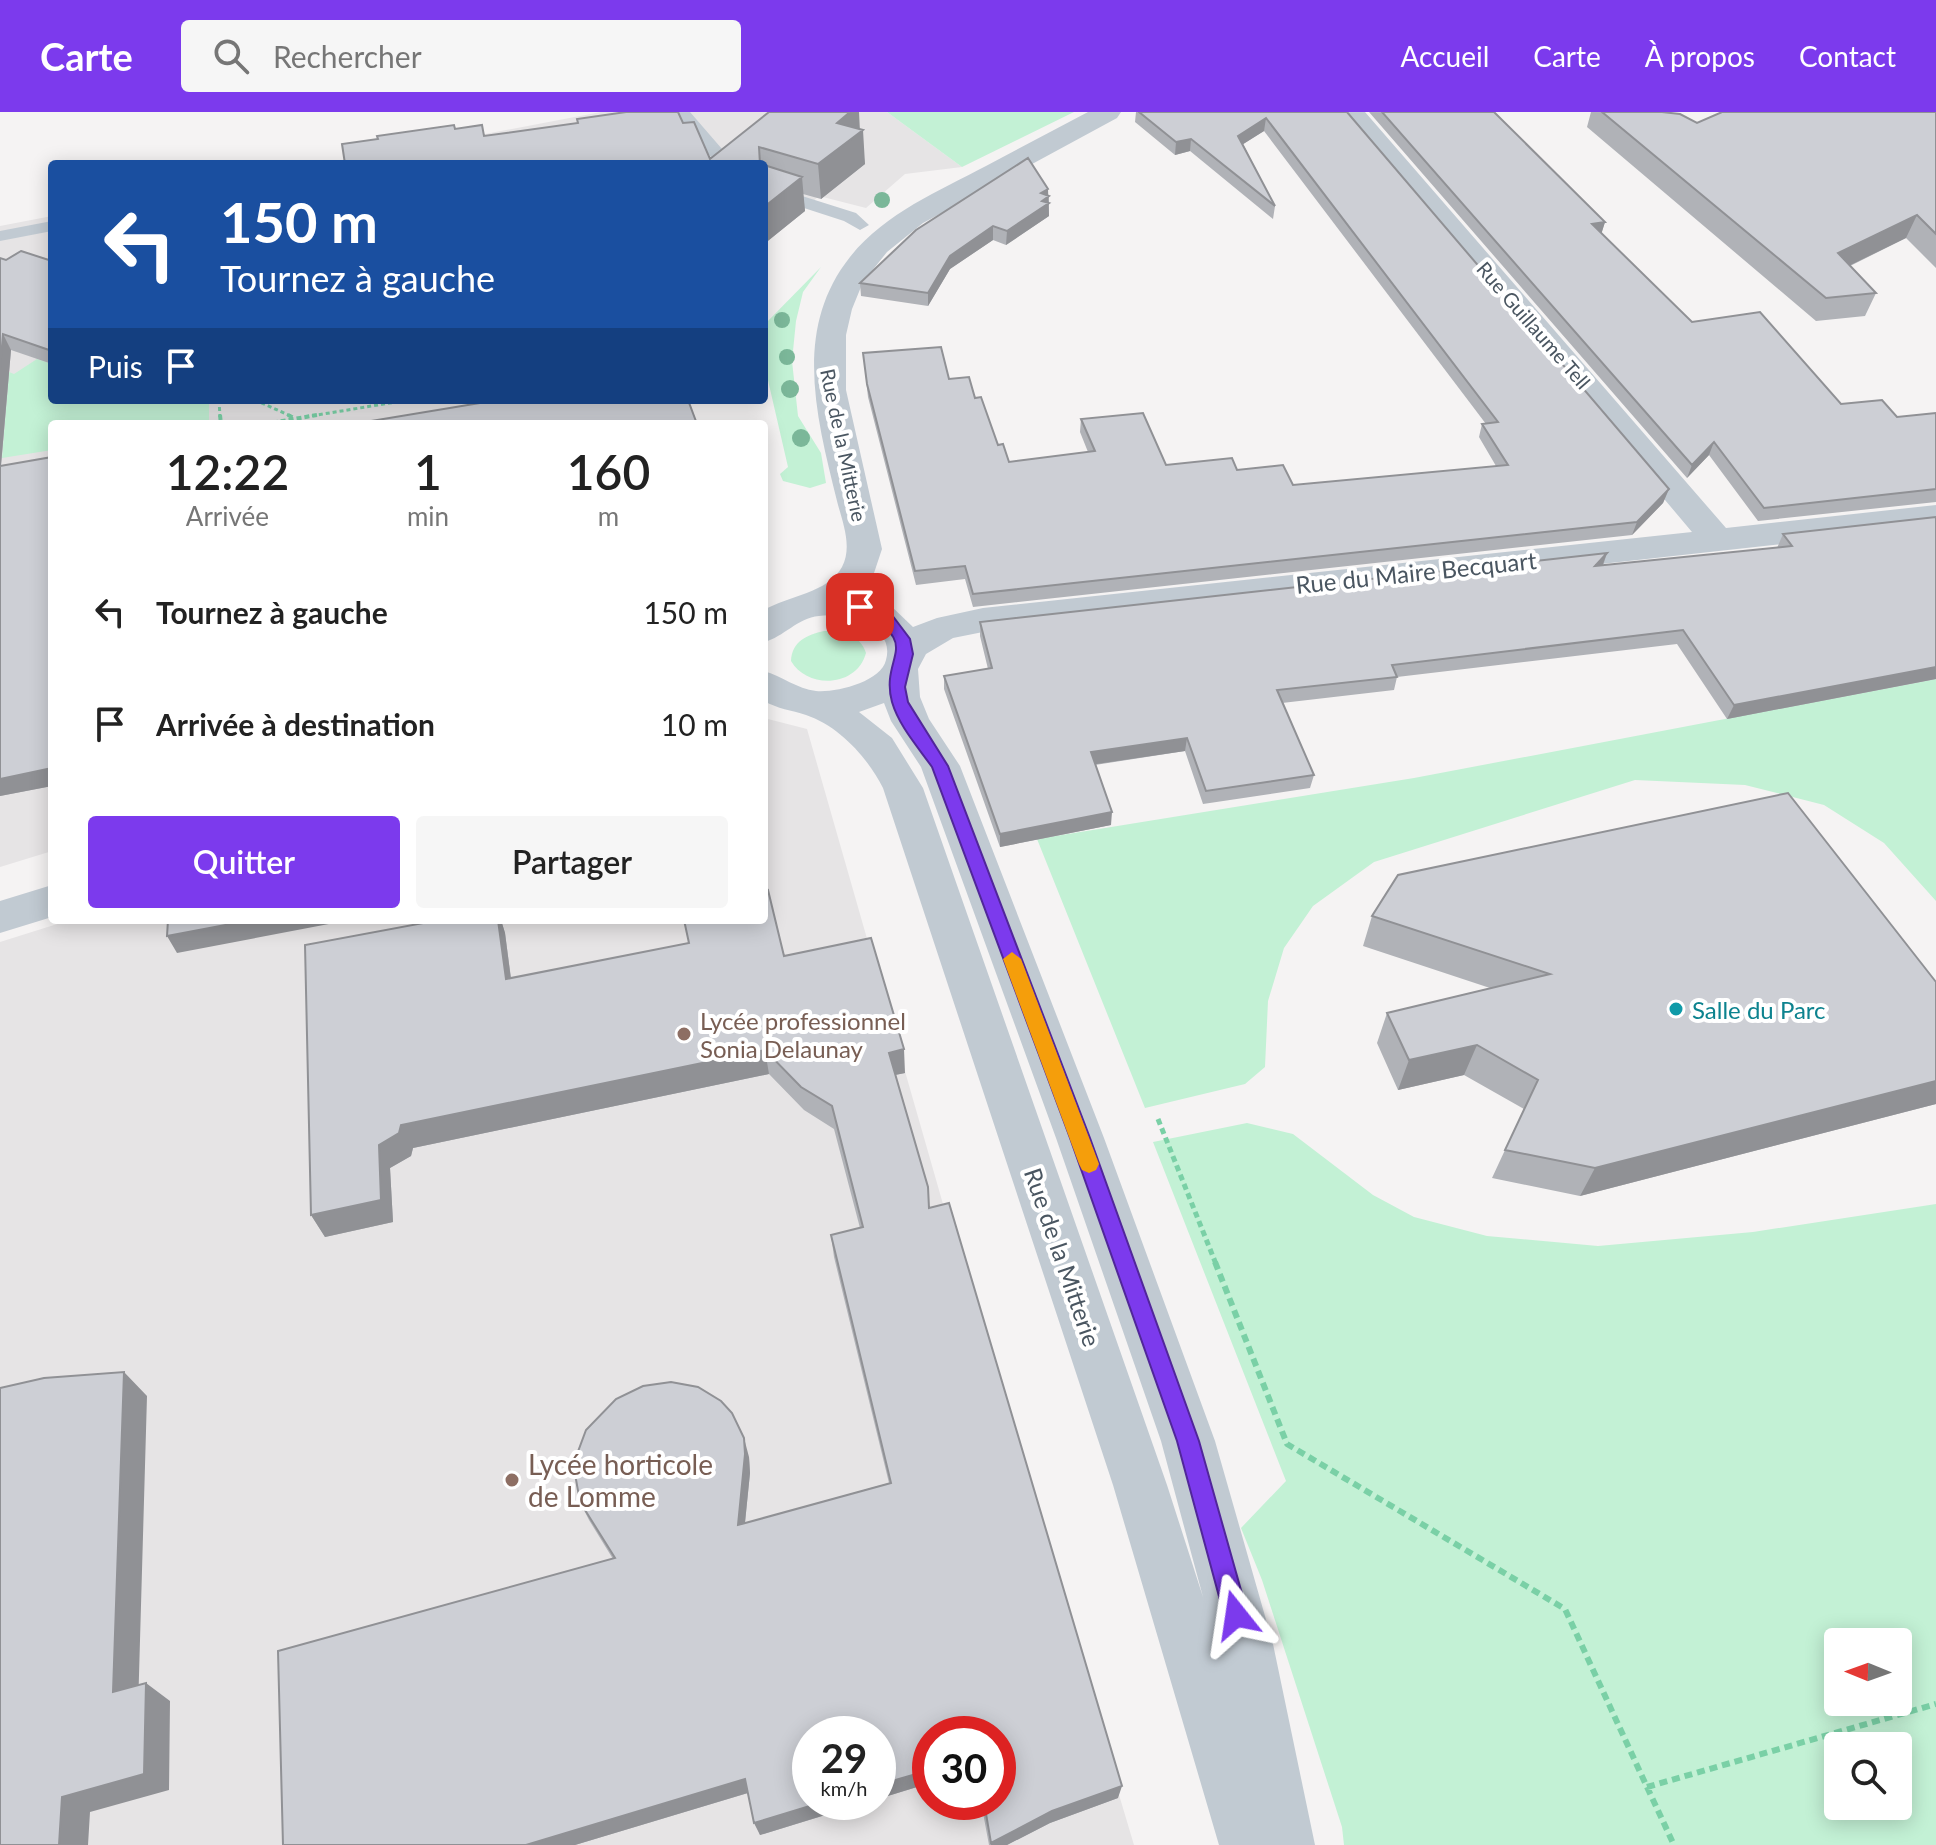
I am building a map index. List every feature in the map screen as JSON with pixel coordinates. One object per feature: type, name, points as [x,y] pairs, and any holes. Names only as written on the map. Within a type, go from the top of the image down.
[{"type":"street","name":"Rue de la Mitterie","points":[[768,627],[784,614],[827,598],[853,578],[865,549],[826,374],[829,333],[848,282],[880,242],[912,218],[1108,112]]},
{"type":"street","name":"Rue Guillaume Tell","points":[[1351,112],[1717,539]]},
{"type":"street","name":"Rue du Maire Becquart","points":[[782,695],[844,704],[868,697],[887,685],[925,634],[983,620],[1936,516]]},
{"type":"street","points":[[804,607],[849,604],[879,614],[899,631],[903,662],[898,687],[900,702],[940,766],[1080,1138],[1188,1441],[1244,1644],[1284,1845]]},
{"type":"street","name":"Rue de la Mitterie","points":[[782,695],[872,740],[885,754],[903,788],[1140,1485],[1250,1845]]},
{"type":"street","points":[[0,917],[48,902]]},
{"type":"lane","points":[[620,121],[683,114],[723,160]]},
{"type":"lane","points":[[768,190],[850,217],[860,225]]},
{"type":"lane","points":[[0,236],[48,227]]},
{"type":"path","points":[[264,404],[296,419]]},
{"type":"path","points":[[290,420],[384,404]]},
{"type":"path","points":[[1158,1119],[1287,1444],[1565,1609],[1674,1845]]},
{"type":"path","points":[[1647,1787],[1936,1704]]},
{"type":"shaded area","points":[[601,112],[887,112],[962,167],[905,174],[866,208],[819,196],[768,241],[768,160],[348,160]]},
{"type":"shaded area","points":[[48,217],[48,404],[686,404],[692,420],[48,420],[48,852],[0,867],[0,226]]},
{"type":"shaded area","name":"Lycée horticole de Lomme","points":[[768,719],[807,729],[949,1225],[1134,1845],[0,1845],[0,942],[57,924],[768,924]]},
{"type":"green space","points":[[887,112],[1074,112],[962,167]]},
{"type":"green space","points":[[821,267],[803,292],[792,361],[798,416],[821,453],[826,483],[810,488],[783,481],[780,474],[788,467],[768,380],[768,321]]},
{"type":"green space","points":[[37,359],[48,363],[48,404],[209,404],[209,420],[48,420],[48,451],[2,458],[9,372],[14,374]]},
{"type":"green space","points":[[824,631],[850,635],[863,647],[866,653],[853,673],[832,681],[820,680],[809,677],[791,661],[797,644]]},
{"type":"green space","points":[[1936,679],[1936,901],[1884,843],[1824,805],[1745,785],[1635,780],[1374,862],[1313,906],[1284,948],[1268,1001],[1265,1067],[1245,1084],[1145,1108],[1037,839],[1414,778]]},
{"type":"green space","points":[[1247,1123],[1293,1134],[1373,1195],[1414,1217],[1487,1236],[1598,1246],[1753,1232],[1936,1204],[1936,1845],[1344,1845],[1342,1827],[1262,1580],[1241,1528],[1286,1481],[1153,1142]]},
{"type":"building","points":[[626,112],[678,112],[683,123],[694,122],[710,159],[769,112],[850,112],[837,123],[863,130],[818,164],[759,147],[760,160],[344,160],[342,144],[454,125],[455,129],[482,125],[484,136],[578,123],[577,119]]},
{"type":"building","points":[[1139,112],[1347,112],[1669,489],[1637,522],[973,594],[965,566],[915,571],[867,384],[863,353],[941,347],[949,379],[969,377],[975,398],[981,397],[998,445],[1003,444],[1009,462],[1095,451],[1081,419],[1143,413],[1166,465],[1232,458],[1237,470],[1283,465],[1293,485],[1508,465],[1482,424],[1498,422],[1266,118],[1238,136],[1275,206],[1191,139],[1176,142]]},
{"type":"building","points":[[1382,112],[1494,112],[1605,222],[1592,224],[1692,322],[1760,312],[1841,404],[1882,400],[1897,417],[1936,413],[1936,489],[1764,508],[1714,442],[1692,465]]},
{"type":"building","points":[[1602,112],[1680,114],[1697,123],[1722,112],[1936,112],[1936,234],[1917,215],[1838,253],[1876,293],[1826,298]]},
{"type":"building","points":[[1028,158],[1048,189],[1041,193],[1049,196],[1042,201],[1049,203],[1007,231],[993,226],[950,256],[928,293],[860,283],[916,230]]},
{"type":"building","points":[[768,166],[802,177],[768,204]]},
{"type":"building","points":[[21,251],[48,260],[48,350],[3,334],[0,370],[0,258],[6,260]]},
{"type":"building","points":[[474,404],[690,404],[696,420],[377,420]]},
{"type":"building","points":[[48,458],[48,769],[0,779],[0,466]]},
{"type":"building","points":[[1936,517],[1936,667],[1734,705],[1683,630],[1392,665],[1397,677],[1277,690],[1314,775],[1206,791],[1187,738],[1091,752],[1112,812],[1000,834],[944,676],[992,668],[980,622],[1607,553],[1595,566],[1792,546],[1783,534]]},
{"type":"building","name":"Salle du Parc","points":[[1788,793],[1936,982],[1936,1081],[1595,1168],[1505,1150],[1538,1080],[1477,1045],[1409,1060],[1387,1013],[1550,974],[1372,916],[1398,875]]},
{"type":"building","points":[[768,890],[784,956],[871,938],[904,1049],[889,1053],[928,1187],[929,1208],[949,1203],[1122,1786],[1052,1811],[991,1843],[987,1820],[1016,1820],[1016,1716],[912,1716],[912,1775],[896,1780],[896,1716],[792,1716],[792,1811],[754,1823],[745,1779],[526,1845],[283,1845],[278,1651],[615,1558],[580,1502],[575,1474],[576,1457],[586,1430],[616,1399],[643,1386],[671,1382],[698,1387],[721,1401],[732,1413],[744,1438],[738,1525],[891,1483],[831,1235],[863,1227],[832,1106],[801,1087],[765,1050],[401,1125],[399,1133],[379,1145],[381,1200],[311,1215],[305,945],[418,924],[499,924],[506,979],[689,943],[685,924],[768,924]]},
{"type":"building","points":[[168,924],[231,924],[167,936]]},
{"type":"building","points":[[124,1372],[113,1692],[146,1683],[144,1774],[62,1797],[59,1845],[0,1845],[0,1388],[44,1378]]},
{"type":"slow traffic","points":[[1012,959],[1089,1164]]},
{"type":"place","name":"Salle du Parc","points":[[1676,1009]]},
{"type":"place","name":"Lycée professionnel Sonia Delaunay","points":[[684,1034]]},
{"type":"place","name":"Lycée horticole de Lomme","points":[[512,1480]]},
{"type":"route","points":[[860,607],[887,619],[899,631],[905,646],[898,687],[900,702],[940,766],[1080,1138],[1188,1441],[1236,1615]]}]
